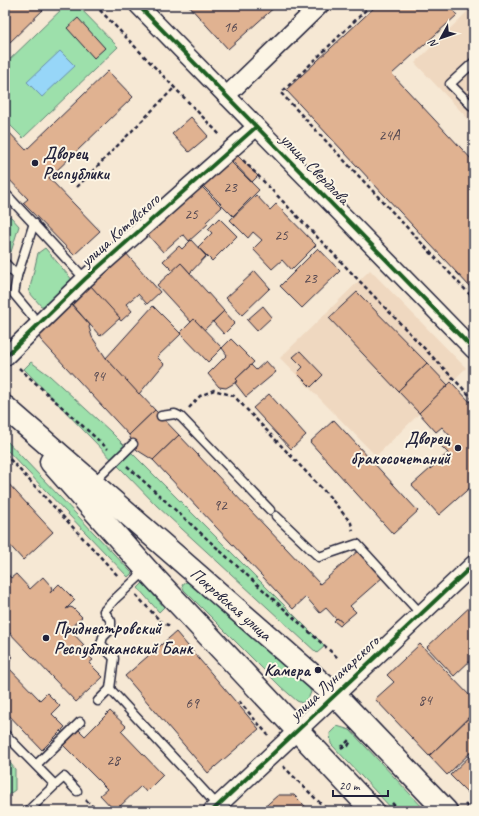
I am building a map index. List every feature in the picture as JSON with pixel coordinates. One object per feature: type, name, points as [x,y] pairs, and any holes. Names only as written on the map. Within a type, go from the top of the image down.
[{"type":"main road","name":"Покровская улица","points":[[5,409],[93,483],[335,695],[446,811]]},
{"type":"main road","name":"Покровская улица","points":[[5,409],[147,570],[298,730],[381,805]]},
{"type":"street","name":"улица Свердлова","points":[[138,5],[474,350]]},
{"type":"street","points":[[226,96],[320,5]]},
{"type":"street","name":"улица Котовского","points":[[11,361],[39,324],[86,279],[256,127]]},
{"type":"street","name":"улица Луначарского","points":[[215,808],[474,564]]},
{"type":"lane","points":[[474,62],[450,84],[474,108]]},
{"type":"lane","points":[[5,193],[86,279]]},
{"type":"lane","points":[[34,223],[17,276],[14,294],[39,324]]},
{"type":"lane","points":[[5,263],[17,276]]},
{"type":"lane","points":[[161,416],[175,414],[181,417],[273,513],[319,557],[357,544],[421,614]]},
{"type":"lane","points":[[93,483],[133,444]]},
{"type":"lane","points":[[98,701],[110,690],[114,658],[101,644],[103,637],[111,629],[111,621],[104,611],[128,586],[147,570]]},
{"type":"lane","points":[[110,690],[215,808]]},
{"type":"lane","points":[[36,765],[80,722]]},
{"type":"lane","points":[[5,734],[56,785]]},
{"type":"lane","points":[[28,811],[64,777],[78,791]]},
{"type":"path","points":[[95,5],[474,400]]},
{"type":"path","points":[[371,5],[281,93],[474,299]]},
{"type":"path","points":[[77,187],[174,88]]},
{"type":"path","points":[[11,361],[338,658]]},
{"type":"path","points":[[181,417],[200,396],[214,390],[234,396],[328,495],[351,523],[357,544]]},
{"type":"path","points":[[5,454],[162,623],[174,627]]},
{"type":"path","points":[[238,699],[269,737]]},
{"type":"path","points":[[353,736],[348,746],[340,748],[345,744],[353,736]]},
{"type":"path","points":[[340,748],[346,753]]},
{"type":"path","points":[[277,771],[283,765],[328,811]]},
{"type":"path","points":[[381,805],[400,811]]},
{"type":"shaded area","points":[[474,5],[474,125],[415,63]]},
{"type":"shaded area","points":[[370,270],[466,368],[376,456],[280,358]]},
{"type":"green space","points":[[66,5],[77,5],[118,47],[23,138],[5,120],[5,64]]},
{"type":"green space","points":[[5,216],[11,217],[19,226],[11,252],[5,245]]},
{"type":"green space","points":[[45,248],[74,282],[49,306],[41,306],[29,292],[38,253]]},
{"type":"green space","points":[[31,362],[50,376],[110,431],[325,646],[317,653],[157,506],[24,369]]},
{"type":"green space","points":[[5,439],[132,573],[128,577],[5,448]]},
{"type":"green space","points":[[186,582],[192,584],[308,686],[311,692],[309,697],[302,703],[297,701],[281,687],[184,590],[182,585]]},
{"type":"green space","points":[[143,583],[164,607],[159,612],[138,588]]},
{"type":"green space","points":[[337,726],[350,730],[426,811],[394,811],[331,744],[330,733]]},
{"type":"green space","points":[[5,757],[15,769],[15,790],[5,797]]},
{"type":"water","points":[[60,51],[75,66],[42,97],[27,82]]},
{"type":"building","points":[[5,5],[48,5],[5,47]]},
{"type":"building","points":[[188,5],[277,5],[228,49]]},
{"type":"building","points":[[377,5],[448,5],[457,15],[392,74],[474,162],[474,286],[471,288],[286,90]]},
{"type":"building","points":[[78,18],[105,48],[94,58],[67,28]]},
{"type":"building","name":"Дворец Республики","points":[[108,71],[133,97],[49,178],[100,231],[74,255],[23,203],[28,199],[5,175],[5,128],[26,150]]},
{"type":"building","points":[[474,89],[474,100],[468,95]]},
{"type":"building","points":[[191,117],[208,136],[189,152],[172,134]]},
{"type":"building","points":[[236,154],[258,176],[252,182],[230,159]]},
{"type":"building","points":[[227,158],[259,190],[233,216],[201,184]]},
{"type":"building","points":[[200,185],[222,207],[206,222],[208,224],[189,241],[184,235],[181,236],[163,252],[147,234]]},
{"type":"building","points":[[256,195],[270,210],[276,204],[316,245],[291,270],[282,260],[272,269],[253,249],[262,240],[253,232],[248,238],[230,220]]},
{"type":"building","points":[[219,218],[237,236],[212,261],[198,247],[212,233],[208,229]]},
{"type":"building","points":[[191,240],[206,256],[190,273],[181,263],[173,271],[163,261],[179,246],[182,249]]},
{"type":"building","points":[[318,248],[340,271],[302,308],[280,286]]},
{"type":"building","points":[[125,252],[160,292],[147,304],[138,294],[126,304],[132,311],[121,321],[89,284]]},
{"type":"building","points":[[181,263],[224,311],[204,330],[194,319],[191,322],[157,285]]},
{"type":"building","points":[[255,271],[270,288],[242,315],[226,298]]},
{"type":"building","points":[[89,284],[120,318],[100,336],[69,301]]},
{"type":"building","points":[[357,292],[427,363],[398,391],[329,318]]},
{"type":"building","points":[[71,304],[90,325],[89,327],[92,337],[106,358],[155,410],[129,435],[40,339],[39,333]]},
{"type":"building","points":[[153,306],[181,334],[157,357],[164,364],[139,394],[106,358]]},
{"type":"building","points":[[263,306],[272,317],[257,331],[247,320]]},
{"type":"building","points":[[224,311],[235,323],[224,334],[213,322]]},
{"type":"building","points":[[194,319],[222,348],[208,362],[180,333]]},
{"type":"building","points":[[231,339],[254,362],[236,379],[238,381],[226,388],[219,387],[208,374],[227,355],[222,348]]},
{"type":"building","points":[[300,351],[323,375],[311,387],[297,373],[303,367],[293,357]]},
{"type":"building","points":[[266,361],[276,372],[246,397],[235,383],[238,381],[236,379],[251,365],[256,370]]},
{"type":"building","points":[[427,363],[448,385],[419,413],[398,391]]},
{"type":"building","name":"Дворец бракосочетаний","points":[[451,382],[474,406],[474,484],[439,515],[412,485],[448,453],[436,441],[440,437],[445,442],[451,437],[442,427],[436,432],[419,413]]},
{"type":"building","points":[[269,394],[306,435],[291,449],[253,408]]},
{"type":"building","points":[[155,410],[179,435],[153,460],[137,450],[129,435]]},
{"type":"building","points":[[334,420],[418,511],[393,534],[310,442]]},
{"type":"building","points":[[179,435],[320,584],[359,550],[383,577],[350,606],[356,612],[343,623],[337,618],[336,619],[326,608],[320,613],[306,597],[293,609],[153,460]]},
{"type":"building","points":[[5,480],[53,532],[23,560],[5,540]]},
{"type":"building","name":"Приднестровский Республиканский Банк","points":[[5,571],[11,578],[16,574],[30,589],[43,577],[51,586],[52,590],[50,593],[59,584],[75,600],[66,609],[70,607],[73,608],[82,617],[69,629],[84,645],[81,648],[93,660],[89,663],[103,677],[76,702],[5,628]]},
{"type":"building","points":[[474,603],[474,657],[454,676],[427,647]]},
{"type":"building","points":[[337,618],[343,623],[340,626],[334,621]]},
{"type":"building","points":[[176,632],[259,729],[208,773],[125,676]]},
{"type":"building","points":[[420,644],[474,700],[474,712],[429,756],[375,699],[394,682],[387,675]]},
{"type":"building","points":[[5,649],[13,657],[5,664]]},
{"type":"building","points":[[5,664],[40,700],[47,693],[60,706],[52,714],[65,727],[42,750],[5,711]]},
{"type":"building","points":[[110,711],[126,726],[121,731],[163,775],[146,792],[141,786],[115,811],[100,795],[107,789],[63,745],[79,730],[85,736]]},
{"type":"building","points":[[474,713],[474,749],[447,775],[429,756]]},
{"type":"building","points":[[474,752],[474,799],[450,775]]},
{"type":"building","points":[[278,795],[294,795],[310,811],[260,811]]},
{"type":"cycle path","points":[[138,5],[474,350]]},
{"type":"cycle path","points":[[5,357],[85,279],[256,127]]},
{"type":"cycle path","points":[[212,811],[474,564]]},
{"type":"place","name":"Дворец Республики","points":[[35,163]]},
{"type":"place","name":"Дворец бракосочетаний","points":[[458,448]]},
{"type":"place","name":"Приднестровский Республиканский Банк","points":[[46,638]]},
{"type":"place","name":"Камера","points":[[318,670]]}]
